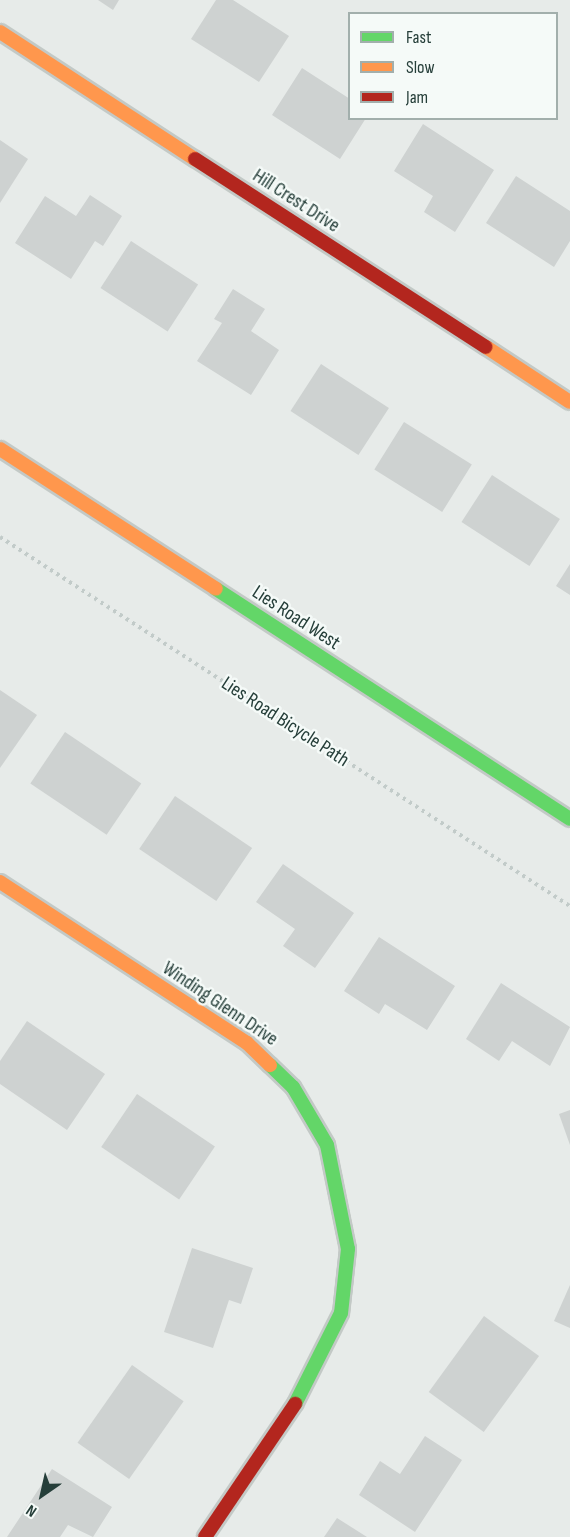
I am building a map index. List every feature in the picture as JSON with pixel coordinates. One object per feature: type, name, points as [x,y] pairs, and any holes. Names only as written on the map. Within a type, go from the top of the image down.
[{"type":"street","name":"Hill Crest Drive","points":[[0,32],[570,402]]},
{"type":"street","name":"Lies Road West","points":[[0,449],[570,819]]},
{"type":"street","name":"Winding Glenn Drive","points":[[0,882],[247,1043],[293,1087],[327,1145],[348,1249],[341,1313],[307,1387],[205,1537]]},
{"type":"path","name":"Lies Road Bicycle Path","points":[[0,537],[570,906]]},
{"type":"building","points":[[98,0],[119,0],[113,10]]},
{"type":"building","points":[[216,0],[233,0],[289,36],[259,82],[191,39]]},
{"type":"building","points":[[302,68],[348,98],[348,120],[365,120],[340,159],[272,115]]},
{"type":"building","points":[[423,124],[494,170],[455,232],[424,212],[433,196],[394,171]]},
{"type":"building","points":[[0,140],[28,159],[0,203]]},
{"type":"building","points":[[516,176],[570,211],[570,241],[554,267],[486,223]]},
{"type":"building","points":[[90,195],[122,216],[103,246],[95,241],[71,279],[15,243],[45,196],[76,216]]},
{"type":"building","points":[[131,241],[198,285],[168,332],[101,288]]},
{"type":"building","points":[[233,289],[265,309],[251,331],[279,350],[251,395],[197,361],[222,323],[214,319]]},
{"type":"building","points":[[321,364],[389,408],[358,455],[291,411]]},
{"type":"building","points":[[404,422],[472,464],[442,512],[374,469]]},
{"type":"building","points":[[492,475],[560,519],[529,566],[462,522]]},
{"type":"building","points":[[570,564],[570,595],[556,586]]},
{"type":"building","points":[[0,690],[37,715],[0,768]]},
{"type":"building","points":[[65,732],[141,783],[107,835],[30,783]]},
{"type":"building","points":[[175,796],[252,848],[216,901],[139,849]]},
{"type":"building","points":[[283,864],[354,913],[315,968],[283,946],[295,929],[256,902]]},
{"type":"building","points":[[379,937],[455,986],[427,1030],[385,1004],[379,1014],[344,991]]},
{"type":"building","points":[[501,983],[570,1027],[550,1066],[512,1041],[499,1061],[466,1039]]},
{"type":"building","points":[[27,1021],[105,1074],[67,1130],[0,1084],[0,1061]]},
{"type":"building","points":[[137,1094],[215,1147],[179,1200],[101,1147]]},
{"type":"building","points":[[570,1110],[570,1145],[559,1114]]},
{"type":"building","points":[[192,1248],[253,1268],[241,1304],[229,1300],[213,1348],[164,1332]]},
{"type":"building","points":[[570,1285],[570,1328],[554,1321]]},
{"type":"building","points":[[484,1316],[539,1356],[484,1432],[429,1392]]},
{"type":"building","points":[[132,1365],[184,1401],[129,1479],[78,1443]]},
{"type":"building","points":[[425,1436],[462,1460],[415,1532],[359,1495],[380,1461],[400,1474]]},
{"type":"building","points":[[52,1469],[112,1507],[93,1537],[68,1525],[60,1537],[7,1537]]},
{"type":"building","points":[[337,1518],[367,1537],[324,1537]]},
{"type":"traffic: fast","points":[[216,589],[570,819]]},
{"type":"traffic: fast","points":[[270,1065],[293,1087],[327,1145],[348,1249],[341,1313],[295,1404]]},
{"type":"traffic: slow","points":[[0,32],[195,159]]},
{"type":"traffic: slow","points":[[486,347],[570,402]]},
{"type":"traffic: slow","points":[[0,449],[216,589]]},
{"type":"traffic: slow","points":[[0,882],[247,1043],[270,1065]]},
{"type":"traffic: jam","points":[[195,159],[486,347]]},
{"type":"traffic: jam","points":[[205,1537],[295,1404]]}]
